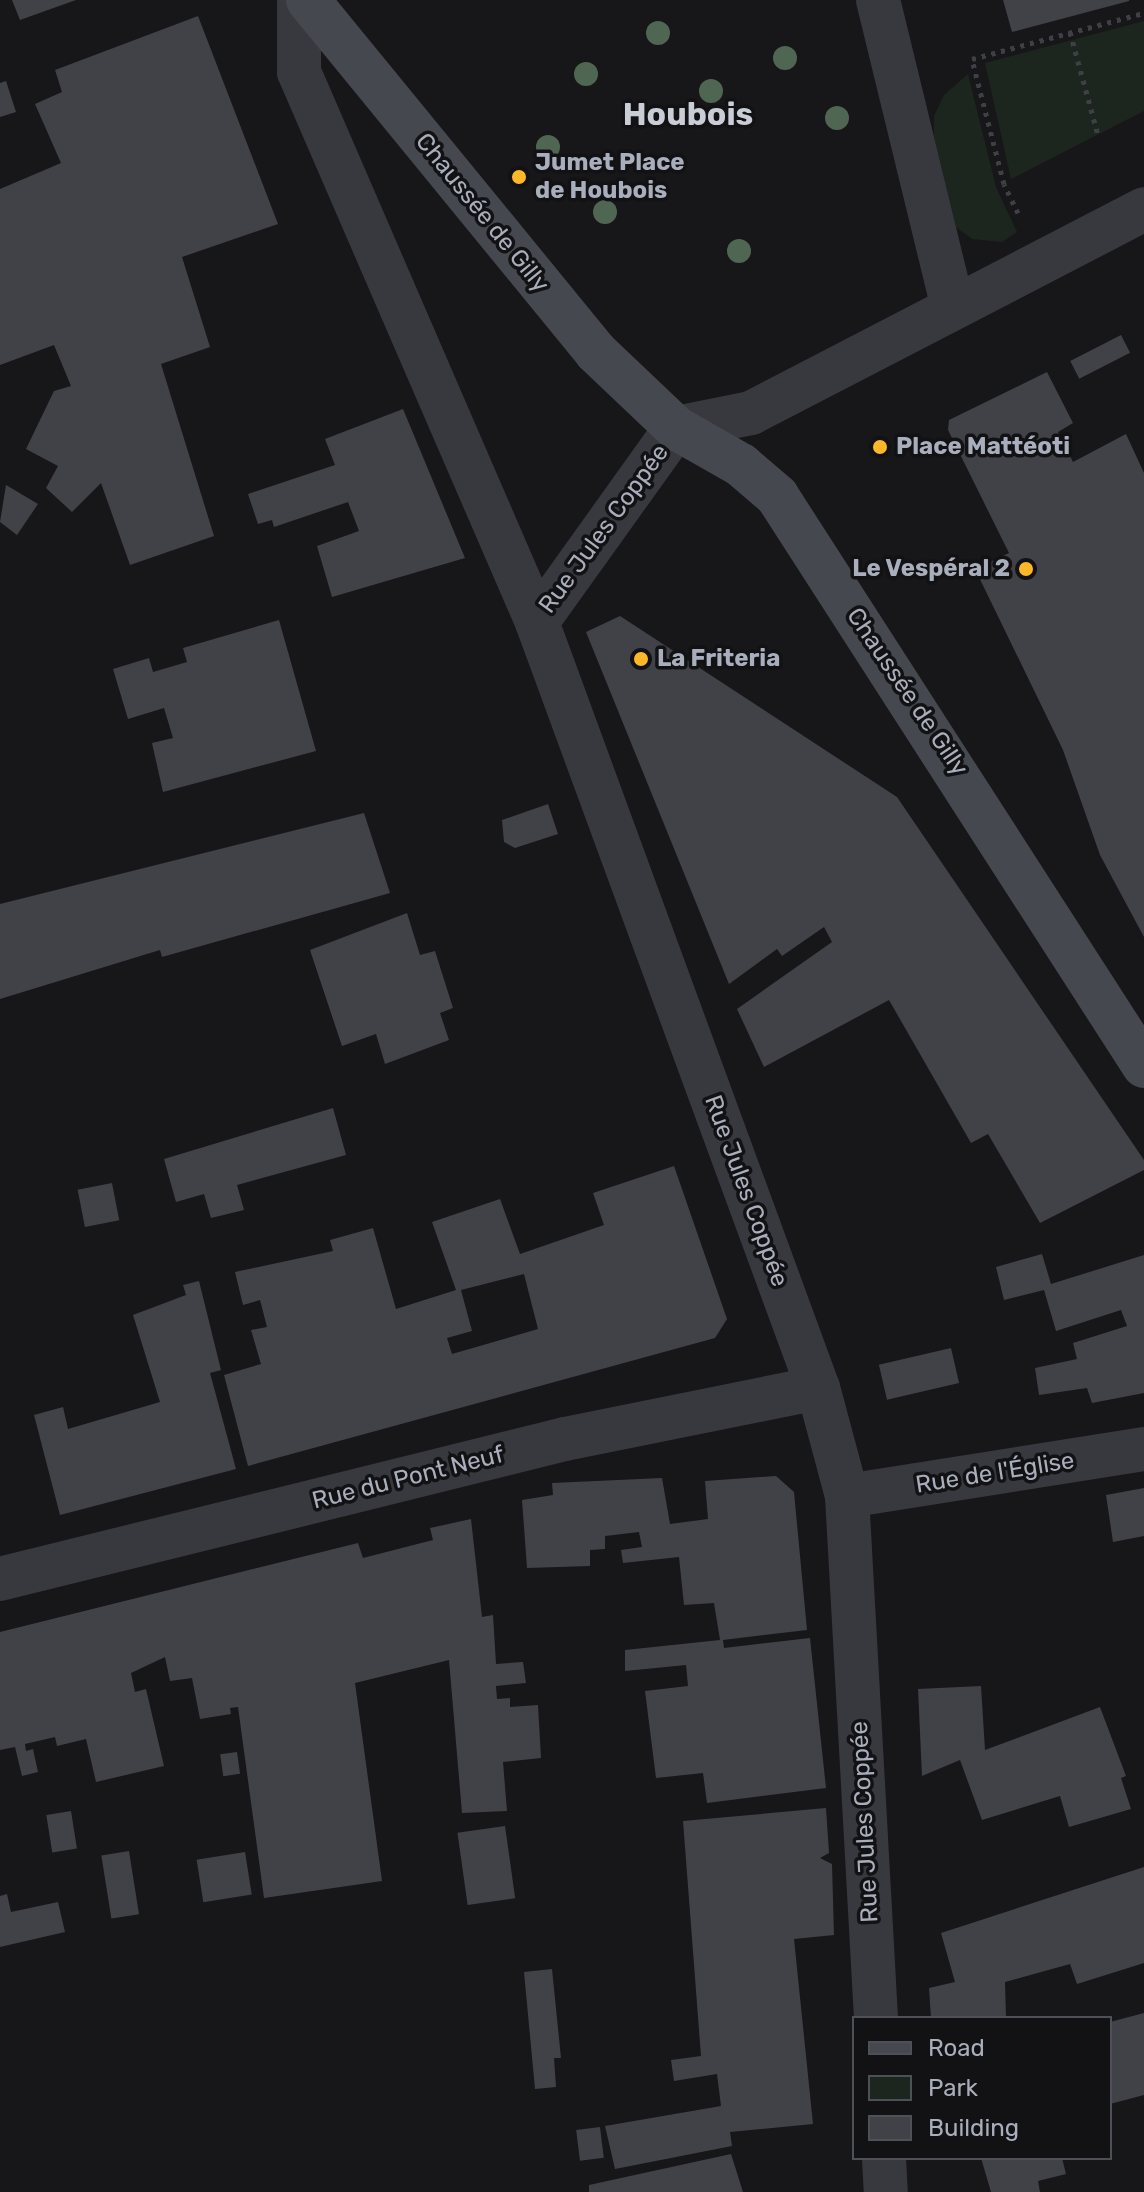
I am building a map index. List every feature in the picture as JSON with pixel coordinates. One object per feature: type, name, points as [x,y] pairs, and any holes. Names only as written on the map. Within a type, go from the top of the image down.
[{"type":"street","points":[[299,0],[299,72],[537,622]]},
{"type":"street","name":"Chaussée de Gilly","points":[[308,0],[596,352],[676,428],[741,465],[777,496],[1144,1066]]},
{"type":"street","points":[[878,0],[953,308]]},
{"type":"street","points":[[676,428],[751,413],[1144,209]]},
{"type":"street","name":"Rue Jules Coppée","points":[[676,428],[537,622],[818,1388],[847,1496],[876,2016]]},
{"type":"street","name":"Rue du Pont Neuf","points":[[0,1579],[565,1439],[818,1388]]},
{"type":"street","name":"Rue de l'Église","points":[[847,1496],[1144,1449]]},
{"type":"street","points":[[884,2160],[886,2192]]},
{"type":"path","points":[[1042,261],[1004,184],[972,59],[1144,13]]},
{"type":"path","points":[[1070,32],[1098,135]]},
{"type":"green space","points":[[1144,21],[1144,111],[1011,179],[985,63]]},
{"type":"green space","points":[[968,74],[996,187],[1017,232],[1002,242],[972,239],[956,227],[934,137],[934,116],[944,95]]},
{"type":"building","points":[[12,0],[76,0],[20,20]]},
{"type":"building","points":[[1003,0],[1129,0],[1129,1],[1012,32]]},
{"type":"building","points":[[198,16],[278,224],[182,257],[210,347],[161,364],[214,536],[130,565],[101,483],[72,512],[46,488],[58,466],[26,449],[54,391],[71,386],[54,345],[0,365],[0,189],[61,163],[35,104],[62,92],[55,70]]},
{"type":"building","points":[[6,81],[16,112],[0,117],[0,83]]},
{"type":"building","points":[[1121,335],[1130,353],[1079,379],[1070,361]]},
{"type":"building","points":[[1047,372],[1073,423],[1058,432],[1073,462],[1126,434],[1144,473],[1144,937],[1100,855],[1063,750],[975,569],[1009,553],[948,430],[949,420]]},
{"type":"building","points":[[403,409],[465,558],[332,597],[317,546],[359,531],[348,502],[274,527],[272,520],[258,524],[248,494],[335,465],[325,439]]},
{"type":"building","points":[[6,485],[38,504],[17,535],[0,522]]},
{"type":"building","points":[[620,616],[897,797],[1144,1160],[1144,1170],[1040,1223],[988,1134],[971,1143],[889,1000],[764,1067],[737,1009],[832,942],[824,927],[782,956],[777,949],[729,984],[586,632]]},
{"type":"building","points":[[279,620],[316,751],[163,792],[152,743],[173,738],[164,708],[128,719],[113,669],[149,658],[153,672],[187,662],[183,648]]},
{"type":"building","points":[[548,804],[558,834],[515,848],[504,842],[502,820]]},
{"type":"building","points":[[364,813],[390,893],[162,957],[160,950],[0,999],[0,904]]},
{"type":"building","points":[[407,913],[420,955],[435,951],[453,1008],[440,1013],[449,1040],[385,1064],[376,1034],[342,1046],[310,950]]},
{"type":"building","points":[[333,1108],[346,1155],[237,1185],[244,1210],[211,1218],[204,1194],[176,1202],[164,1159]]},
{"type":"building","points":[[674,1166],[727,1319],[715,1338],[248,1466],[224,1375],[261,1364],[251,1330],[267,1327],[260,1300],[243,1305],[235,1272],[333,1251],[330,1240],[373,1228],[396,1309],[456,1290],[432,1222],[500,1199],[520,1254],[604,1225],[593,1193]],"holes":[[[524,1274],[538,1329],[452,1354],[447,1338],[472,1331],[461,1290]]]},
{"type":"building","points":[[112,1183],[119,1220],[85,1227],[78,1190]]},
{"type":"building","points":[[1042,1254],[1051,1284],[1144,1255],[1144,1393],[1092,1403],[1087,1388],[1039,1395],[1035,1368],[1077,1359],[1073,1343],[1127,1326],[1121,1310],[1056,1331],[1044,1290],[1004,1300],[996,1267]]},
{"type":"building","points":[[199,1281],[221,1370],[210,1373],[236,1469],[60,1515],[34,1415],[63,1407],[68,1429],[160,1402],[133,1315],[186,1295],[183,1285]]},
{"type":"building","points":[[951,1348],[959,1383],[887,1400],[879,1365]]},
{"type":"building","points":[[776,1476],[794,1492],[807,1630],[723,1640],[724,1648],[810,1638],[826,1788],[707,1803],[703,1773],[656,1778],[645,1691],[688,1686],[686,1665],[625,1671],[625,1650],[720,1640],[714,1603],[684,1605],[679,1557],[623,1563],[621,1550],[642,1547],[639,1532],[605,1536],[605,1549],[590,1550],[590,1566],[527,1568],[522,1500],[553,1495],[552,1483],[662,1478],[670,1524],[708,1519],[705,1481]]},
{"type":"building","points":[[1144,1488],[1144,1536],[1113,1542],[1106,1495]]},
{"type":"building","points":[[471,1519],[482,1617],[493,1615],[496,1664],[523,1662],[526,1683],[496,1686],[497,1699],[510,1698],[510,1707],[538,1705],[541,1758],[503,1762],[507,1811],[462,1813],[449,1660],[355,1683],[382,1881],[264,1898],[238,1707],[230,1708],[231,1714],[200,1719],[192,1678],[170,1681],[165,1657],[131,1673],[135,1692],[146,1689],[164,1766],[96,1782],[86,1739],[57,1746],[55,1737],[25,1744],[26,1751],[33,1749],[38,1772],[22,1776],[15,1747],[0,1750],[0,1632],[358,1543],[363,1558],[433,1540],[430,1528]]},
{"type":"building","points":[[981,1686],[985,1750],[1100,1707],[1126,1776],[1121,1778],[1131,1809],[1069,1827],[1060,1796],[982,1820],[960,1760],[922,1776],[918,1689]]},
{"type":"building","points":[[237,1752],[240,1774],[223,1776],[220,1754]]},
{"type":"building","points":[[826,1808],[829,1853],[820,1858],[832,1864],[834,1935],[794,1939],[813,2124],[730,2132],[732,2146],[615,2169],[605,2126],[721,2106],[717,2074],[674,2081],[671,2060],[701,2056],[683,1821]]},
{"type":"building","points":[[71,1811],[77,1849],[52,1852],[46,1815]]},
{"type":"building","points":[[505,1826],[515,1898],[468,1905],[457,1833]]},
{"type":"building","points":[[129,1851],[139,1914],[111,1919],[101,1855]]},
{"type":"building","points":[[245,1852],[252,1894],[203,1902],[197,1860]]},
{"type":"building","points":[[1144,1867],[1144,1963],[1077,1984],[1070,1964],[1005,1982],[1006,2016],[931,2016],[929,1988],[955,1982],[941,1933]]},
{"type":"building","points":[[7,1894],[11,1912],[58,1902],[65,1932],[0,1947],[0,1896]]},
{"type":"building","points":[[552,1969],[561,2058],[554,2058],[556,2087],[535,2089],[524,1972]]},
{"type":"building","points":[[1144,2013],[1144,2095],[1112,2103],[1112,2021]]},
{"type":"building","points":[[600,2127],[604,2158],[580,2161],[576,2130]]},
{"type":"building","points":[[731,2154],[743,2192],[589,2192],[589,2185]]},
{"type":"building","points":[[982,2160],[1062,2160],[1066,2174],[1038,2181],[1040,2192],[991,2192]]},
{"type":"place","name":"Jumet Place de Houbois","points":[[519,177]]},
{"type":"place","name":"Place Mattéoti","points":[[880,447]]},
{"type":"place","name":"Le Vespéral 2","points":[[1026,569]]},
{"type":"place","name":"La Friteria","points":[[641,659]]},
{"type":"district","name":"Houbois","points":[[688,114]]}]
